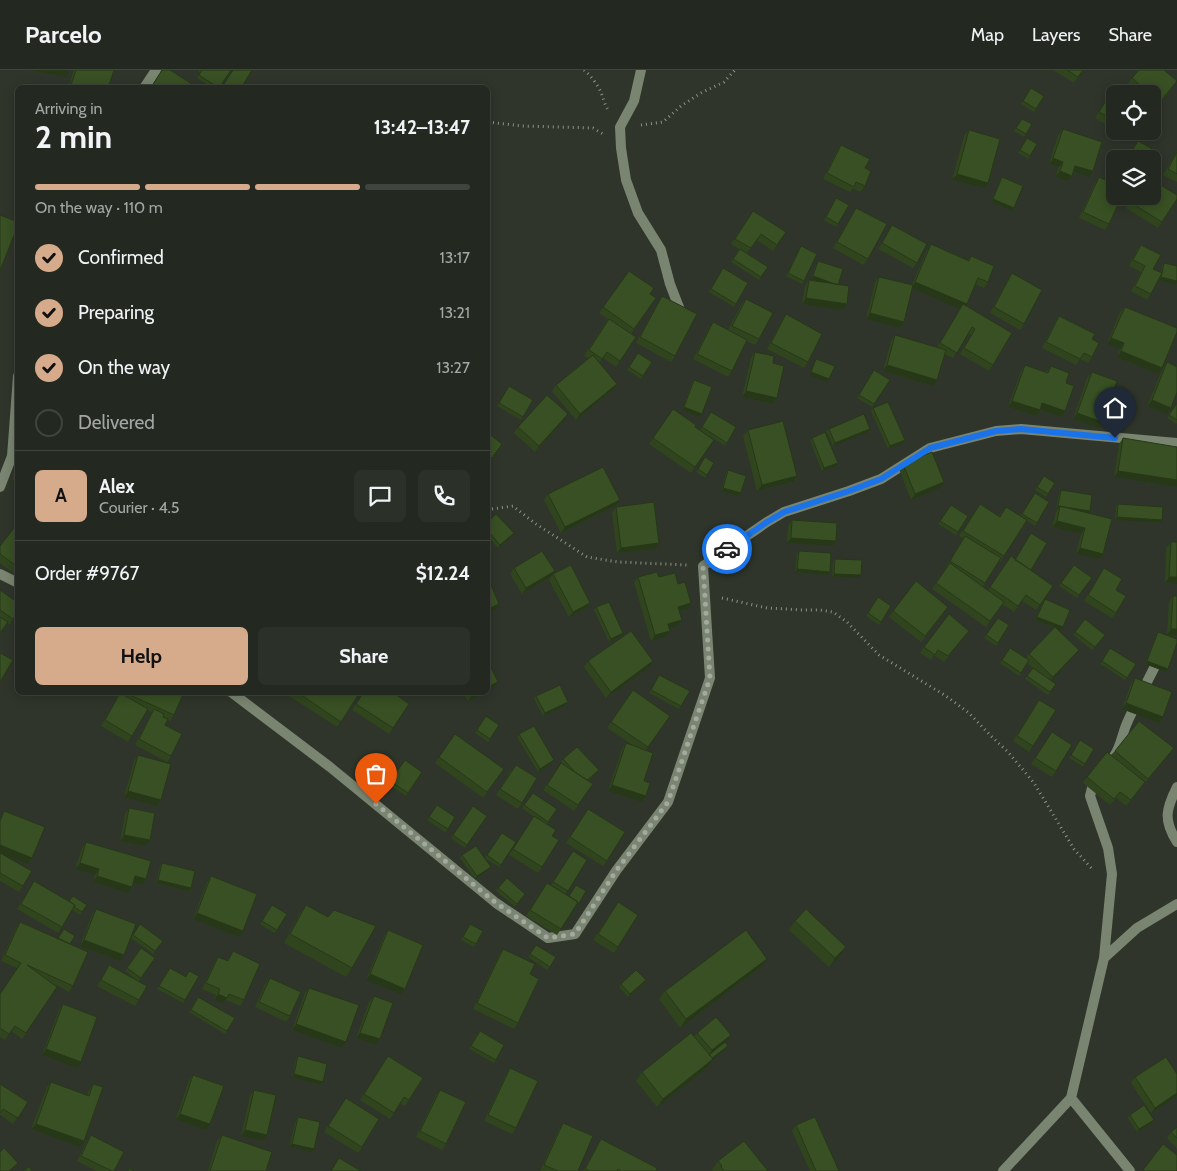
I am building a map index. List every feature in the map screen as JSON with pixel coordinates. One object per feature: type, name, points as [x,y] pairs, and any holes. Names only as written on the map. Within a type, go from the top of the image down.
[{"type":"street","points":[[146,85],[156,70]]},
{"type":"street","points":[[641,70],[634,101],[620,127],[626,180],[638,213],[661,250],[670,284],[686,329]]},
{"type":"street","points":[[0,487],[12,456],[15,416]]},
{"type":"street","points":[[235,695],[330,767],[496,903],[548,938],[575,934],[616,871],[668,802],[710,678],[703,566],[784,512],[881,479],[930,448],[996,431],[1021,429],[1177,443]]},
{"type":"street","points":[[0,574],[15,581]]},
{"type":"street","points":[[1003,1171],[1071,1098],[1104,958],[1112,874],[1108,848],[1090,796],[1093,784],[1118,751],[1133,710],[1165,648]]},
{"type":"street","points":[[1177,787],[1169,802],[1167,815],[1169,826],[1177,842]]},
{"type":"street","points":[[1104,958],[1137,928],[1177,904]]},
{"type":"street","points":[[1071,1098],[1130,1171]]},
{"type":"path","points":[[584,70],[597,85],[606,106],[620,127],[663,122],[681,106],[701,93],[724,82],[735,70]]},
{"type":"path","points":[[490,122],[522,126],[592,128],[621,148]]},
{"type":"path","points":[[490,510],[513,506],[536,524],[587,557],[618,562],[703,566]]},
{"type":"path","points":[[704,595],[767,608],[833,612],[847,622],[880,654],[939,691],[969,713],[1008,752],[1034,783],[1074,849],[1111,889]]},
{"type":"building","points":[[76,70],[114,70],[109,85],[71,85]]},
{"type":"building","points":[[162,70],[170,70],[193,85],[153,85]]},
{"type":"building","points":[[202,70],[231,70],[221,85],[214,85],[199,75]]},
{"type":"building","points":[[233,70],[252,70],[243,85],[223,85]]},
{"type":"building","points":[[1067,70],[1083,70],[1078,77]]},
{"type":"building","points":[[1139,70],[1164,70],[1177,81],[1161,101],[1161,85],[1140,85],[1132,78]]},
{"type":"building","points":[[1031,88],[1044,96],[1036,109],[1023,101]]},
{"type":"building","points":[[1106,101],[1106,116],[1099,112]]},
{"type":"building","points":[[1022,119],[1032,124],[1026,134],[1016,128]]},
{"type":"building","points":[[1063,129],[1102,142],[1093,171],[1075,166],[1072,176],[1060,171],[1063,162],[1053,158]]},
{"type":"building","points":[[969,130],[1000,139],[988,183],[957,174]]},
{"type":"building","points":[[1027,138],[1037,144],[1030,156],[1020,150]]},
{"type":"building","points":[[1138,141],[1154,150],[1132,150]]},
{"type":"building","points":[[841,145],[870,159],[865,168],[871,171],[865,186],[856,182],[854,187],[827,173]]},
{"type":"building","points":[[1177,152],[1177,174],[1168,169]]},
{"type":"building","points":[[1002,177],[1023,186],[1014,208],[993,199]]},
{"type":"building","points":[[1099,177],[1106,180],[1106,205],[1118,205],[1109,224],[1083,212]]},
{"type":"building","points":[[1161,185],[1177,195],[1177,199],[1162,222],[1135,205],[1161,205]]},
{"type":"building","points":[[836,198],[849,205],[838,224],[826,217]]},
{"type":"building","points":[[856,208],[887,224],[868,259],[837,242]]},
{"type":"building","points":[[753,211],[786,232],[777,245],[761,234],[751,248],[735,239]]},
{"type":"building","points":[[0,215],[15,221],[15,233],[0,271]]},
{"type":"building","points":[[892,225],[927,244],[917,263],[882,243]]},
{"type":"building","points":[[931,244],[969,261],[971,256],[994,266],[988,282],[978,278],[967,304],[915,282]]},
{"type":"building","points":[[1141,245],[1161,255],[1153,269],[1162,273],[1151,294],[1135,286],[1145,266],[1133,260]]},
{"type":"building","points":[[801,246],[817,254],[804,281],[788,273]]},
{"type":"building","points":[[740,249],[768,267],[761,277],[733,259]]},
{"type":"building","points":[[818,261],[843,269],[838,285],[813,276]]},
{"type":"building","points":[[1164,263],[1177,266],[1177,281],[1161,277]]},
{"type":"building","points":[[723,268],[748,283],[736,304],[711,289]]},
{"type":"building","points":[[629,271],[654,288],[650,294],[656,298],[634,329],[603,307]]},
{"type":"building","points":[[1012,273],[1042,290],[1024,324],[994,307]]},
{"type":"building","points":[[879,277],[913,285],[904,322],[870,313]]},
{"type":"building","points":[[809,280],[849,286],[847,304],[806,298]]},
{"type":"building","points":[[662,296],[697,314],[675,356],[640,337]]},
{"type":"building","points":[[746,299],[773,313],[759,339],[732,326]]},
{"type":"building","points":[[963,304],[1012,333],[993,365],[964,348],[975,329],[972,327],[957,353],[940,343]]},
{"type":"building","points":[[1125,307],[1177,328],[1162,368],[1121,351],[1124,343],[1111,338]]},
{"type":"building","points":[[786,314],[822,334],[808,362],[771,343]]},
{"type":"building","points":[[1059,316],[1095,334],[1092,339],[1099,343],[1092,357],[1084,353],[1080,359],[1046,342]]},
{"type":"building","points":[[609,319],[636,337],[620,361],[607,352],[602,359],[589,350]]},
{"type":"building","points":[[713,322],[747,340],[732,371],[697,354]]},
{"type":"building","points":[[895,335],[946,350],[937,380],[887,365]]},
{"type":"building","points":[[755,352],[774,356],[773,363],[784,366],[777,398],[746,391]]},
{"type":"building","points":[[638,353],[652,362],[643,376],[629,367]]},
{"type":"building","points":[[593,355],[617,384],[580,414],[556,385]]},
{"type":"building","points":[[816,359],[835,366],[829,379],[811,372]]},
{"type":"building","points":[[1167,362],[1177,367],[1177,392],[1171,408],[1152,400]]},
{"type":"building","points":[[1025,365],[1048,373],[1051,366],[1069,373],[1066,383],[1074,386],[1065,411],[1042,403],[1040,410],[1012,401]]},
{"type":"building","points":[[874,370],[890,380],[874,404],[859,395]]},
{"type":"building","points":[[1092,372],[1117,381],[1102,422],[1077,413]]},
{"type":"building","points":[[694,380],[712,387],[702,414],[684,407]]},
{"type":"building","points":[[509,386],[533,400],[523,417],[499,403]]},
{"type":"building","points":[[547,395],[568,414],[539,446],[518,427]]},
{"type":"building","points":[[888,402],[905,440],[890,446],[873,408]]},
{"type":"building","points":[[1177,403],[1177,420],[1169,415]]},
{"type":"building","points":[[673,409],[714,440],[695,467],[653,438]]},
{"type":"building","points":[[711,412],[736,427],[727,443],[702,427]]},
{"type":"building","points":[[864,414],[870,429],[835,443],[829,429]]},
{"type":"building","points":[[783,421],[797,476],[762,485],[748,430]]},
{"type":"building","points":[[825,432],[838,463],[824,468],[812,438]]},
{"type":"building","points":[[490,435],[502,444],[492,458],[490,456]]},
{"type":"building","points":[[1123,438],[1177,447],[1177,480],[1118,471]]},
{"type":"building","points":[[932,452],[944,482],[915,494],[903,464]]},
{"type":"building","points":[[705,457],[714,463],[707,475],[698,469]]},
{"type":"building","points":[[603,467],[620,500],[565,527],[548,494]]},
{"type":"building","points":[[728,470],[746,476],[741,493],[723,488]]},
{"type":"building","points":[[1044,476],[1055,483],[1048,494],[1037,487]]},
{"type":"building","points":[[1061,490],[1092,495],[1090,511],[1058,506]]},
{"type":"building","points":[[1035,493],[1049,502],[1037,523],[1022,514]]},
{"type":"building","points":[[654,502],[659,543],[621,548],[616,507]]},
{"type":"building","points":[[980,504],[1000,517],[1006,507],[1027,520],[1004,556],[963,531]]},
{"type":"building","points":[[1118,504],[1163,507],[1162,520],[1117,517]]},
{"type":"building","points":[[951,505],[968,516],[958,532],[940,521]]},
{"type":"building","points":[[1060,506],[1112,519],[1103,554],[1080,548],[1085,528],[1057,521]]},
{"type":"building","points":[[496,514],[514,533],[500,545],[490,533],[490,520]]},
{"type":"building","points":[[792,520],[837,523],[836,541],[791,538]]},
{"type":"building","points":[[15,529],[15,565],[0,554],[0,546]]},
{"type":"building","points":[[1031,533],[1047,543],[1031,570],[1015,560]]},
{"type":"building","points":[[965,536],[1001,558],[985,583],[950,561]]},
{"type":"building","points":[[1171,542],[1177,542],[1177,577],[1169,577]]},
{"type":"building","points":[[542,551],[555,571],[526,588],[514,568]]},
{"type":"building","points":[[799,551],[831,553],[830,572],[797,569]]},
{"type":"building","points":[[1011,556],[1053,586],[1040,605],[1026,595],[1018,606],[990,587]]},
{"type":"building","points":[[835,559],[862,560],[861,575],[834,574]]},
{"type":"building","points":[[950,563],[1004,602],[990,621],[936,583]]},
{"type":"building","points":[[571,565],[590,603],[573,612],[553,574]]},
{"type":"building","points":[[1074,565],[1092,578],[1079,595],[1061,583]]},
{"type":"building","points":[[1104,568],[1122,579],[1116,590],[1126,596],[1116,613],[1088,595]]},
{"type":"building","points":[[657,572],[659,577],[675,573],[678,584],[685,582],[691,603],[678,607],[682,620],[668,624],[670,631],[655,635],[638,577]]},
{"type":"building","points":[[916,581],[948,607],[925,636],[893,611]]},
{"type":"building","points":[[490,583],[499,604],[490,608]]},
{"type":"building","points":[[0,590],[15,601],[15,616],[13,619],[0,610]]},
{"type":"building","points":[[1173,596],[1177,596],[1177,629],[1171,629]]},
{"type":"building","points":[[878,597],[891,606],[881,622],[868,613]]},
{"type":"building","points":[[1045,599],[1070,610],[1063,627],[1037,617]]},
{"type":"building","points":[[609,602],[623,633],[611,639],[596,607]]},
{"type":"building","points":[[949,614],[969,631],[948,656],[938,650],[935,655],[924,647]]},
{"type":"building","points":[[0,617],[8,622],[0,633]]},
{"type":"building","points":[[998,618],[1009,625],[998,643],[986,635]]},
{"type":"building","points":[[1085,619],[1105,635],[1095,647],[1075,632]]},
{"type":"building","points":[[1055,627],[1079,650],[1053,677],[1029,654]]},
{"type":"building","points":[[631,631],[653,661],[611,692],[588,661]]},
{"type":"building","points":[[1158,632],[1177,639],[1168,669],[1147,661]]},
{"type":"building","points":[[1010,648],[1029,660],[1021,673],[1002,660]]},
{"type":"building","points":[[1110,648],[1136,664],[1127,678],[1102,661]]},
{"type":"building","points":[[0,653],[13,660],[0,682]]},
{"type":"building","points":[[490,665],[498,682],[490,686]]},
{"type":"building","points":[[1033,668],[1056,684],[1050,692],[1027,676]]},
{"type":"building","points":[[659,675],[690,691],[681,706],[651,690]]},
{"type":"building","points":[[1135,678],[1172,692],[1163,717],[1126,703]]},
{"type":"building","points":[[560,685],[568,702],[545,713],[536,696]]},
{"type":"building","points":[[633,690],[670,716],[648,747],[611,722]]},
{"type":"building","points":[[119,695],[124,695],[148,709],[132,736],[105,720]]},
{"type":"building","points":[[130,695],[183,695],[174,715]]},
{"type":"building","points":[[301,695],[358,695],[341,722]]},
{"type":"building","points":[[362,695],[396,695],[409,704],[393,728],[356,704]]},
{"type":"building","points":[[1039,700],[1056,710],[1033,746],[1017,736]]},
{"type":"building","points":[[154,709],[164,714],[163,717],[168,719],[165,725],[182,734],[171,756],[139,739]]},
{"type":"building","points":[[486,716],[499,725],[490,739],[477,730]]},
{"type":"building","points":[[1139,721],[1174,748],[1148,779],[1115,751]]},
{"type":"building","points":[[534,726],[554,760],[540,769],[519,734]]},
{"type":"building","points":[[1052,732],[1072,745],[1056,771],[1035,758]]},
{"type":"building","points":[[455,734],[504,769],[487,792],[439,757]]},
{"type":"building","points":[[1080,740],[1094,749],[1085,764],[1071,755]]},
{"type":"building","points":[[626,743],[653,753],[644,781],[650,783],[646,796],[612,785]]},
{"type":"building","points":[[577,747],[599,770],[587,780],[575,772],[563,759]]},
{"type":"building","points":[[1107,752],[1145,782],[1131,800],[1120,792],[1114,799],[1087,777]]},
{"type":"building","points":[[138,755],[171,764],[161,800],[128,791]]},
{"type":"building","points":[[405,760],[422,772],[408,793],[390,781]]},
{"type":"building","points":[[561,763],[593,784],[578,805],[547,785]]},
{"type":"building","points":[[516,765],[537,778],[522,803],[500,789]]},
{"type":"building","points":[[533,793],[557,809],[548,822],[524,805]]},
{"type":"building","points":[[437,805],[455,817],[448,829],[429,817]]},
{"type":"building","points":[[473,806],[487,816],[467,845],[453,835]]},
{"type":"building","points":[[129,808],[155,813],[150,840],[124,835]]},
{"type":"building","points":[[588,809],[625,832],[607,861],[570,837]]},
{"type":"building","points":[[4,811],[45,827],[32,858],[0,845],[0,821]]},
{"type":"building","points":[[534,816],[556,830],[552,836],[559,840],[542,867],[513,849]]},
{"type":"building","points":[[502,833],[516,842],[501,865],[487,855]]},
{"type":"building","points":[[86,842],[151,861],[146,879],[135,876],[132,887],[97,876],[99,869],[80,863]]},
{"type":"building","points":[[476,846],[491,867],[477,876],[462,855]]},
{"type":"building","points":[[573,851],[587,860],[568,891],[553,882]]},
{"type":"building","points":[[0,853],[32,871],[23,886],[0,873]]},
{"type":"building","points":[[162,863],[195,871],[191,888],[158,880]]},
{"type":"building","points":[[211,876],[257,894],[243,931],[197,913]]},
{"type":"building","points":[[507,878],[525,894],[517,904],[498,888]]},
{"type":"building","points":[[34,881],[75,905],[62,927],[21,904]]},
{"type":"building","points":[[547,883],[578,902],[561,929],[530,910]]},
{"type":"building","points":[[576,885],[586,891],[578,905],[578,902],[569,896]]},
{"type":"building","points":[[73,896],[87,905],[82,912],[69,901]]},
{"type":"building","points":[[618,902],[638,915],[618,947],[598,934]]},
{"type":"building","points":[[272,905],[287,914],[277,930],[262,921]]},
{"type":"building","points":[[306,905],[328,917],[334,910],[376,926],[352,968],[290,934]]},
{"type":"building","points":[[96,909],[136,924],[124,955],[84,940]]},
{"type":"building","points":[[806,909],[846,947],[835,958],[795,921]]},
{"type":"building","points":[[20,922],[88,952],[73,986],[27,965],[57,987],[26,1033],[15,1026],[9,1034],[0,1028],[0,994],[21,963],[5,955]]},
{"type":"building","points":[[140,924],[163,941],[155,951],[133,935]]},
{"type":"building","points":[[470,924],[483,931],[476,944],[463,937]]},
{"type":"building","points":[[64,929],[75,936],[70,944],[58,938]]},
{"type":"building","points":[[388,930],[423,945],[405,989],[370,974]]},
{"type":"building","points":[[746,930],[767,959],[686,1019],[665,991]]},
{"type":"building","points":[[536,945],[556,957],[550,967],[530,954]]},
{"type":"building","points":[[141,948],[155,958],[141,978],[127,968]]},
{"type":"building","points":[[503,949],[535,964],[530,974],[539,979],[518,1023],[477,1003]]},
{"type":"building","points":[[233,951],[260,964],[244,1000],[229,994],[227,998],[218,994],[220,989],[206,983],[218,957],[228,961]]},
{"type":"building","points":[[109,965],[147,986],[139,1000],[101,980]]},
{"type":"building","points":[[170,968],[186,977],[189,971],[199,976],[185,1000],[159,986]]},
{"type":"building","points":[[636,970],[646,980],[630,994],[621,984]]},
{"type":"building","points":[[270,978],[301,992],[290,1016],[259,1002]]},
{"type":"building","points":[[309,988],[359,1005],[346,1042],[296,1024]]},
{"type":"building","points":[[374,996],[393,1003],[380,1039],[360,1033]]},
{"type":"building","points":[[198,997],[235,1018],[227,1031],[191,1010]]},
{"type":"building","points":[[63,1004],[97,1017],[81,1062],[46,1049]]},
{"type":"building","points":[[716,1017],[731,1035],[712,1050],[697,1033]]},
{"type":"building","points":[[480,1031],[504,1045],[496,1060],[471,1046]]},
{"type":"building","points":[[691,1033],[713,1059],[663,1099],[642,1072]]},
{"type":"building","points":[[725,1042],[728,1046],[712,1058],[709,1055]]},
{"type":"building","points":[[298,1056],[327,1064],[323,1082],[294,1074]]},
{"type":"building","points":[[388,1056],[423,1078],[409,1100],[404,1097],[394,1113],[364,1094]]},
{"type":"building","points":[[1166,1057],[1177,1074],[1177,1093],[1155,1108],[1135,1077]]},
{"type":"building","points":[[510,1068],[538,1081],[516,1128],[488,1115]]},
{"type":"building","points":[[193,1075],[224,1086],[210,1124],[180,1114]]},
{"type":"building","points":[[51,1082],[89,1096],[93,1084],[103,1087],[84,1141],[36,1124]]},
{"type":"building","points":[[0,1084],[28,1102],[18,1118],[3,1109],[0,1113]]},
{"type":"building","points":[[254,1090],[276,1095],[267,1135],[245,1130]]},
{"type":"building","points":[[440,1090],[466,1102],[446,1144],[420,1131]]},
{"type":"building","points":[[346,1098],[379,1119],[362,1147],[328,1126]]},
{"type":"building","points":[[1144,1105],[1154,1120],[1139,1129],[1130,1115]]},
{"type":"building","points":[[298,1117],[320,1122],[314,1149],[292,1144]]},
{"type":"building","points":[[815,1117],[839,1171],[816,1171],[796,1125]]},
{"type":"building","points":[[563,1123],[593,1136],[578,1171],[558,1171],[544,1165]]},
{"type":"building","points":[[1177,1127],[1177,1138],[1171,1132]]},
{"type":"building","points":[[91,1135],[124,1152],[114,1171],[81,1156]]},
{"type":"building","points":[[222,1135],[272,1152],[266,1171],[210,1171]]},
{"type":"building","points":[[601,1139],[657,1168],[656,1171],[621,1171],[618,1169],[617,1171],[589,1171],[585,1169]]},
{"type":"building","points":[[744,1141],[768,1171],[724,1171],[718,1161]]},
{"type":"building","points":[[1163,1144],[1177,1155],[1177,1170],[1143,1170]]},
{"type":"building","points":[[4,1148],[18,1163],[9,1171],[0,1171],[0,1152]]},
{"type":"building","points":[[339,1158],[361,1171],[331,1171]]},
{"type":"building","points":[[29,1167],[32,1171],[23,1171]]},
{"type":"way so far","points":[[376,804],[496,903],[548,938],[575,934],[616,871],[668,802],[710,678],[703,566],[727,549]]},
{"type":"route","points":[[727,549],[784,512],[881,479],[930,448],[996,431],[1021,429],[1115,438]]}]
